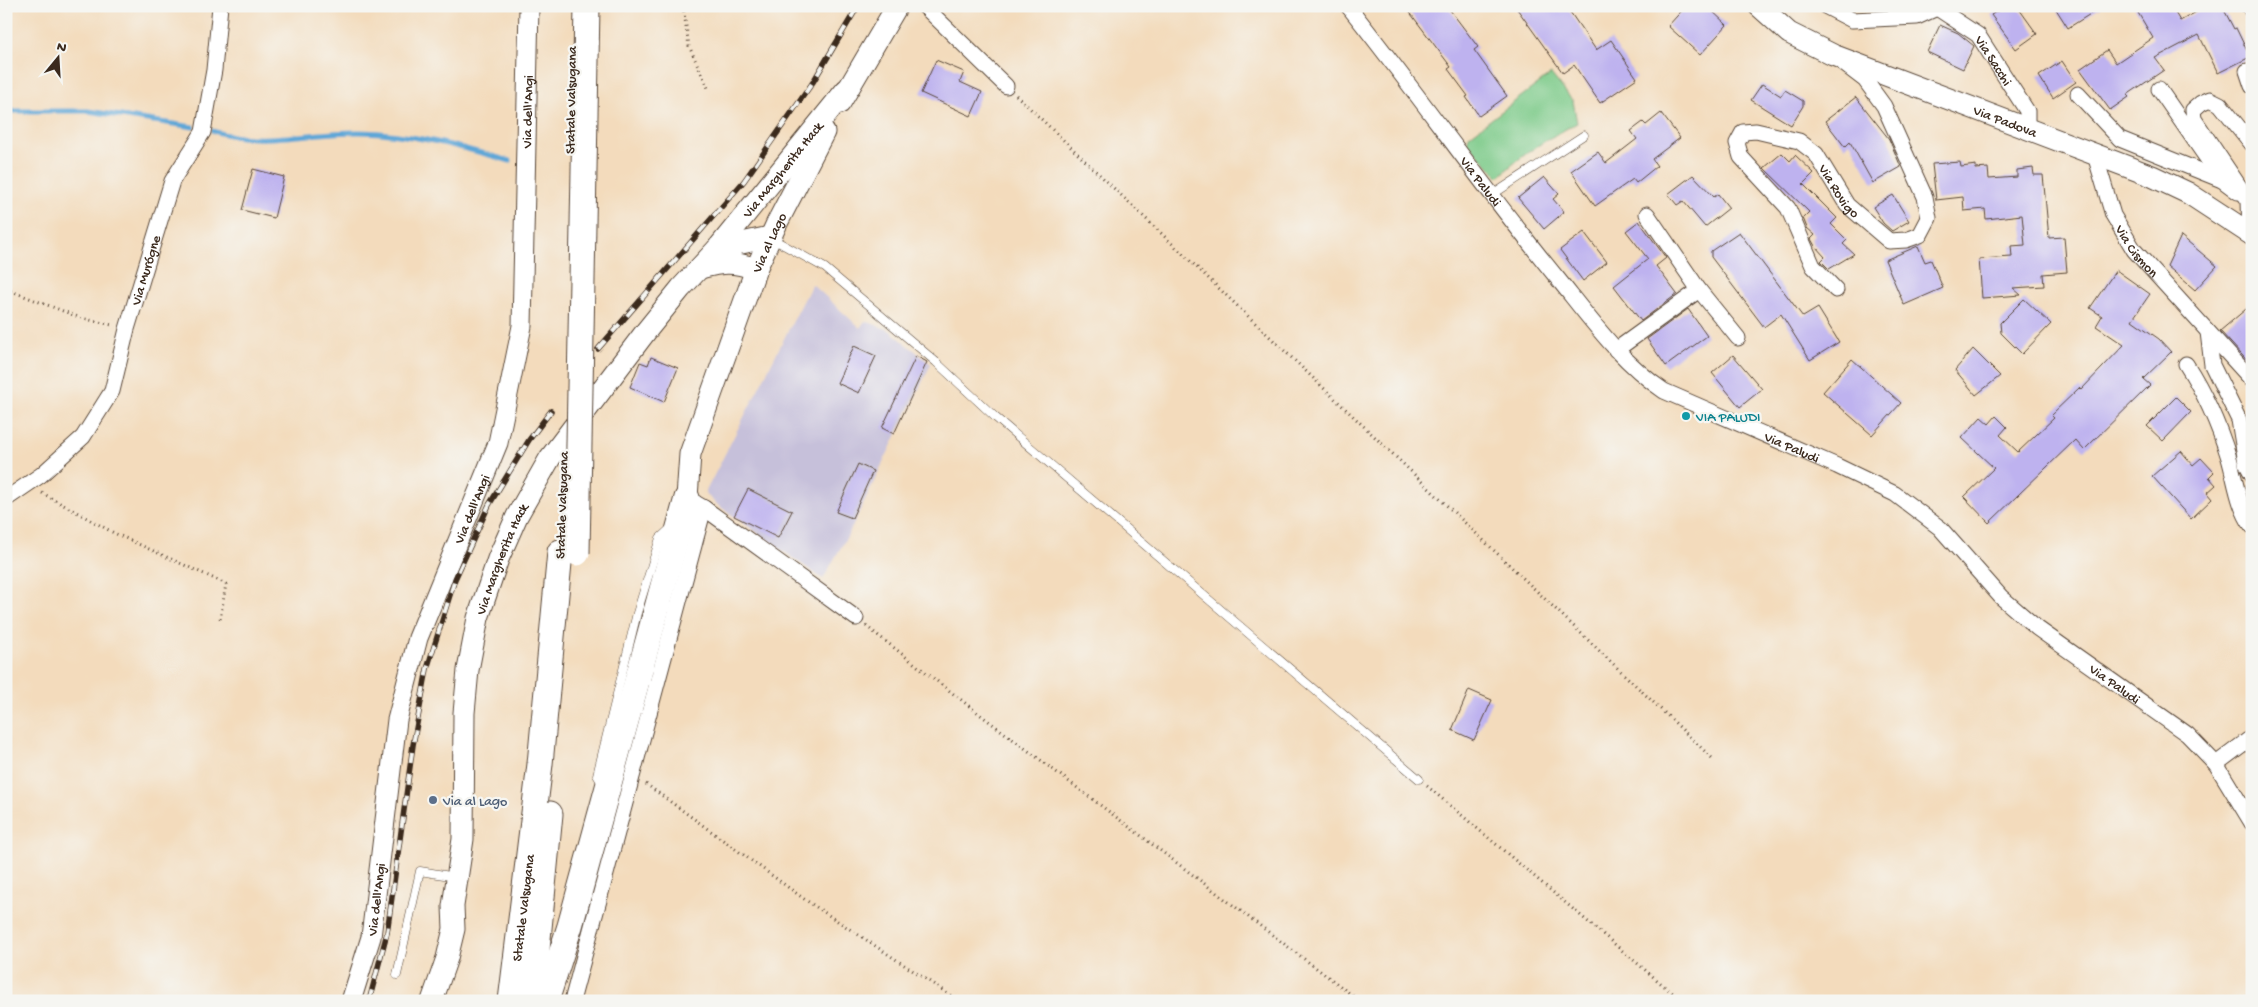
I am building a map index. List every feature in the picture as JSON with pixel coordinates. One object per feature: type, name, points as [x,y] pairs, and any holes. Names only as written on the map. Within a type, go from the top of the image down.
[{"type":"highway","name":"Statale Valsugana","points":[[511,1001],[568,552],[567,336],[571,6]]},
{"type":"highway","name":"Statale Valsugana","points":[[532,1001],[554,768],[568,552],[586,6]]},
{"type":"highway","points":[[546,1001],[570,926],[607,791],[690,508]]},
{"type":"main road","name":"Via al Lago","points":[[690,508],[690,454],[756,269],[770,237],[846,90],[897,6]]},
{"type":"main road","name":"Via Padova","points":[[1759,6],[1789,33],[1833,55],[2152,176],[2188,193],[2251,235]]},
{"type":"main road","name":"Via Margherita Hack","points":[[432,1001],[452,935],[453,906],[463,839],[464,713],[468,670],[478,618],[498,559],[517,516],[550,458],[647,330],[680,288],[718,248],[846,90]]},
{"type":"main road","name":"Via Margherita Hack","points":[[718,248],[770,237]]},
{"type":"main road","points":[[700,268],[720,263],[736,262],[756,269]]},
{"type":"main road","name":"Via Margherita Hack","points":[[419,1001],[443,926],[453,906]]},
{"type":"street","name":"Via Murógne","points":[[6,499],[41,475],[83,436],[112,391],[127,329],[172,181],[203,132],[214,70],[220,6]]},
{"type":"street","name":"Via dell'Angi","points":[[351,1001],[370,937],[397,720],[413,656],[418,638],[449,559],[498,443],[522,326],[529,6]]},
{"type":"street","points":[[924,6],[1006,86]]},
{"type":"street","name":"Via Paludi","points":[[1348,6],[1524,238],[1616,350],[1644,378],[1664,391],[1837,466],[1895,494],[1940,528],[2001,597],[2036,628],[2187,734],[2216,764],[2252,823]]},
{"type":"street","points":[[1825,6],[1852,20],[1917,16],[1937,7]]},
{"type":"street","points":[[2249,6],[2252,11]]},
{"type":"street","name":"Via Sacchi","points":[[1937,7],[1978,35],[2027,111],[2027,130]]},
{"type":"street","name":"Via Rovigo","points":[[1833,55],[1865,80],[1884,106],[1926,197],[1929,218],[1920,235],[1906,240],[1890,241],[1874,230],[1847,205],[1816,154],[1799,141],[1756,131],[1743,132],[1737,143],[1741,157],[1788,208],[1813,266],[1836,290]]},
{"type":"street","points":[[2247,71],[2252,86]]},
{"type":"street","points":[[2159,89],[2222,180]]},
{"type":"street","points":[[2078,94],[2120,139],[2222,180],[2249,201]]},
{"type":"street","points":[[2251,235],[2249,201],[2194,119],[2193,110],[2201,102],[2210,99],[2220,104],[2252,144]]},
{"type":"street","name":"Via Cismon","points":[[2095,155],[2113,215],[2134,250],[2252,380]]},
{"type":"street","points":[[1647,214],[1699,290],[1738,338]]},
{"type":"street","points":[[1616,350],[1699,290]]},
{"type":"street","points":[[2208,332],[2212,365],[2239,420],[2246,463],[2252,474]]},
{"type":"street","points":[[2186,364],[2199,384],[2229,458],[2242,512],[2252,526]]},
{"type":"street","points":[[572,1001],[632,777],[690,508],[856,618]]},
{"type":"street","points":[[2216,764],[2252,737]]},
{"type":"lane","points":[[1492,195],[1584,135]]},
{"type":"lane","points":[[770,237],[825,268],[936,362],[995,417],[1419,779]]},
{"type":"lane","points":[[397,975],[420,871],[458,878]]},
{"type":"path","points":[[683,6],[689,46],[708,88]]},
{"type":"path","points":[[1006,86],[1714,760]]},
{"type":"path","points":[[6,289],[81,318],[127,329]]},
{"type":"path","points":[[28,484],[114,533],[226,584],[220,620]]},
{"type":"path","points":[[856,618],[982,716],[1360,1001]]},
{"type":"path","points":[[632,777],[807,901],[959,1001]]},
{"type":"path","points":[[1419,779],[1682,1001]]},
{"type":"shaded area","points":[[812,284],[860,328],[865,321],[889,330],[931,364],[849,533],[823,579],[715,503],[705,493]]},
{"type":"green space","points":[[1551,74],[1573,101],[1577,123],[1536,147],[1499,177],[1467,142],[1469,136]]},
{"type":"building","points":[[1405,6],[1447,6],[1478,47],[1474,50],[1507,96],[1479,116],[1466,97],[1468,96],[1448,69],[1451,67]]},
{"type":"building","points":[[1515,6],[1566,6],[1596,50],[1611,40],[1637,78],[1600,103],[1574,65],[1563,73]]},
{"type":"building","points":[[1686,6],[1707,6],[1727,25],[1700,55],[1668,26]]},
{"type":"building","points":[[2005,6],[2017,6],[2037,34],[2016,49],[1991,15]]},
{"type":"building","points":[[2054,6],[2103,6],[2068,28]]},
{"type":"building","points":[[2134,6],[2171,6],[2180,21],[2207,6],[2222,6],[2234,29],[2236,28],[2250,57],[2218,73],[2199,35],[2155,58],[2164,70],[2127,95],[2129,97],[2110,110],[2080,69],[2107,50],[2116,63],[2153,38]]},
{"type":"building","points":[[1940,25],[1958,33],[1974,46],[1963,69],[1927,52]]},
{"type":"building","points":[[936,60],[964,72],[960,82],[982,92],[971,116],[921,93]]},
{"type":"building","points":[[2062,61],[2076,82],[2053,98],[2039,76]]},
{"type":"building","points":[[1762,84],[1781,96],[1785,90],[1803,101],[1803,106],[1791,125],[1751,100]]},
{"type":"building","points":[[1856,97],[1889,139],[1901,167],[1873,183],[1850,142],[1845,147],[1825,121]]},
{"type":"building","points":[[1661,113],[1680,138],[1652,159],[1657,166],[1636,183],[1633,179],[1595,206],[1571,171],[1598,152],[1606,163],[1637,139],[1631,131],[1643,122],[1646,125]]},
{"type":"building","points":[[1782,153],[1790,161],[1795,155],[1814,173],[1803,184],[1837,218],[1831,224],[1847,240],[1843,244],[1854,254],[1829,269],[1821,261],[1825,257],[1811,239],[1815,235],[1807,228],[1803,218],[1809,212],[1764,168]]},
{"type":"building","points":[[1960,162],[1961,167],[1976,165],[1976,169],[1988,168],[1989,179],[2017,177],[2017,170],[2033,168],[2034,175],[2043,175],[2049,238],[2064,237],[2067,272],[2043,274],[2044,286],[2013,288],[2021,295],[1982,298],[1979,259],[2012,257],[2011,246],[2025,245],[2022,215],[1986,219],[1985,209],[1964,211],[1963,197],[1936,200],[1932,164]]},
{"type":"building","points":[[253,169],[284,177],[274,218],[242,210]]},
{"type":"building","points":[[1693,175],[1714,197],[1718,194],[1729,208],[1705,227],[1683,201],[1677,205],[1668,194]]},
{"type":"building","points":[[1544,177],[1559,194],[1553,199],[1564,212],[1544,229],[1518,198]]},
{"type":"building","points":[[1893,195],[1909,221],[1892,231],[1883,223],[1873,207]]},
{"type":"building","points":[[1639,221],[1666,258],[1656,266],[1677,294],[1641,321],[1614,286],[1648,259],[1626,231]]},
{"type":"building","points":[[1584,232],[1607,262],[1583,281],[1560,250]]},
{"type":"building","points":[[1739,232],[1803,317],[1818,308],[1839,342],[1810,360],[1781,314],[1764,327],[1711,257],[1711,251]]},
{"type":"building","points":[[2181,236],[2217,266],[2195,290],[2167,266]]},
{"type":"building","points":[[1918,246],[1925,262],[1931,260],[1943,288],[1904,305],[1885,260]]},
{"type":"building","points":[[2116,270],[2150,294],[2132,320],[2159,339],[2171,352],[2143,379],[2150,385],[2084,450],[2075,440],[1989,523],[1964,497],[1994,468],[1962,438],[1981,417],[1989,424],[1996,416],[2007,427],[2000,435],[2018,452],[2054,418],[2051,415],[2079,388],[2081,390],[2124,345],[2096,326],[2102,316],[2090,308]]},
{"type":"building","points":[[2024,299],[2051,324],[2022,354],[2001,333],[2000,323]]},
{"type":"building","points":[[2252,304],[2252,366],[2220,331]]},
{"type":"building","points":[[1688,309],[1707,336],[1666,366],[1647,339]]},
{"type":"building","points":[[854,346],[876,356],[859,393],[837,383]]},
{"type":"building","points":[[1973,349],[2000,376],[1976,395],[1955,370]]},
{"type":"building","points":[[1733,355],[1762,389],[1740,407],[1712,373]]},
{"type":"building","points":[[916,356],[927,362],[894,434],[882,428]]},
{"type":"building","points":[[651,357],[678,368],[664,402],[630,387],[640,362],[648,365]]},
{"type":"building","points":[[1852,359],[1901,403],[1872,435],[1823,392]]},
{"type":"building","points":[[2176,397],[2191,412],[2163,441],[2147,426]]},
{"type":"building","points":[[2181,451],[2193,465],[2201,458],[2214,472],[2209,477],[2216,485],[2207,493],[2212,499],[2191,519],[2152,476]]},
{"type":"building","points":[[858,464],[873,471],[852,518],[836,512]]},
{"type":"building","points":[[748,489],[792,511],[778,538],[734,516]]},
{"type":"building","points":[[1469,690],[1492,700],[1474,740],[1452,730]]},
{"type":"waterway","points":[[6,111],[88,111],[193,127]]},
{"type":"waterway","points":[[213,131],[249,138],[342,132],[379,133],[436,142],[510,161]]},
{"type":"railway","points":[[598,349],[744,181],[813,82],[858,6]]},
{"type":"railway","points":[[369,1001],[387,933],[413,745],[427,669],[455,579],[489,505],[529,440],[551,411]]},
{"type":"place","name":"VIA PALUDI","points":[[1686,416]]},
{"type":"place","name":"Via al Lago","points":[[433,800]]}]
